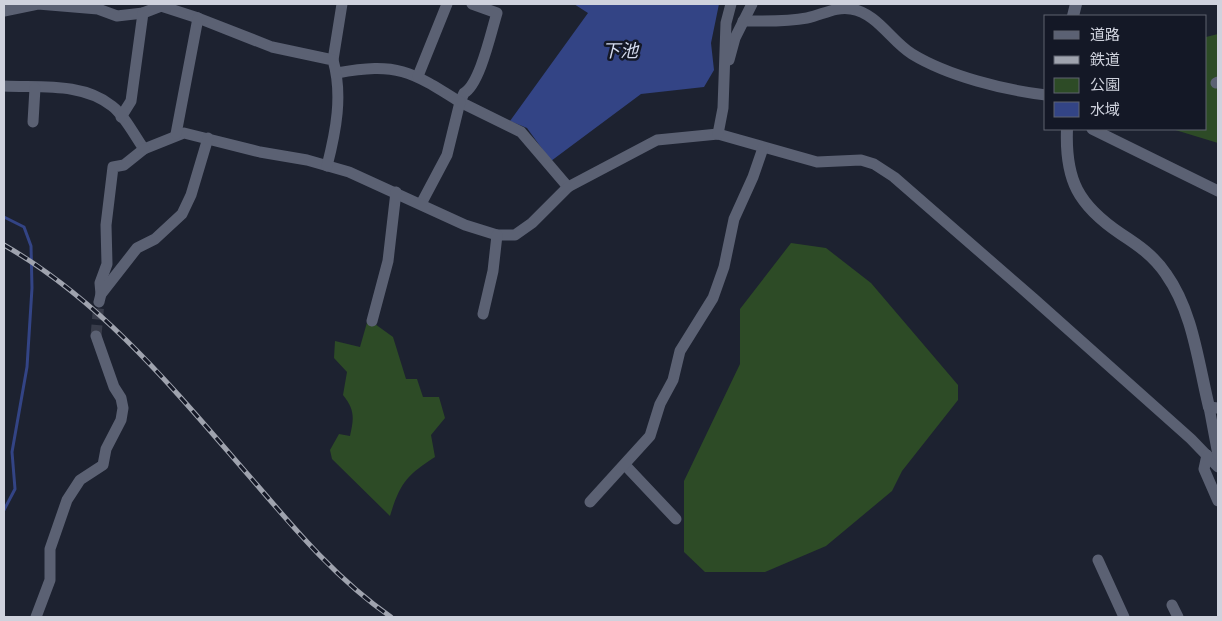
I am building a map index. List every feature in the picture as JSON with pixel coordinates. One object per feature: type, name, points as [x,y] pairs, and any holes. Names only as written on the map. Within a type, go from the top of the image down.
[{"type":"street","points":[[4,11],[38,4],[70,5],[98,9],[117,16],[143,13],[161,6],[198,18],[272,47],[333,60]]},
{"type":"street","points":[[327,166],[338,109],[337,73],[333,60],[342,4]]},
{"type":"street","points":[[418,76],[447,4]]},
{"type":"street","points":[[421,204],[447,155],[460,102],[464,93],[470,90],[484,57],[497,13],[472,4]]},
{"type":"street","points":[[718,134],[723,108],[726,22],[731,4]]},
{"type":"street","points":[[724,74],[742,21],[752,4]]},
{"type":"street","points":[[742,21],[807,18],[840,8],[852,9],[864,14],[882,26],[911,53],[933,65],[996,86],[1044,95]]},
{"type":"street","points":[[121,117],[131,101],[143,13]]},
{"type":"street","points":[[176,134],[198,18]]},
{"type":"street","points":[[337,73],[386,68],[418,76],[460,102],[521,132],[568,187]]},
{"type":"street","points":[[4,86],[61,88],[93,94],[112,106],[144,149]]},
{"type":"street","points":[[33,122],[35,88]]},
{"type":"street","points":[[1067,130],[1068,167],[1071,180],[1082,200],[1097,216],[1156,260],[1179,294],[1214,408],[1212,455],[1204,469],[1218,501]]},
{"type":"street","points":[[1094,130],[1218,191]]},
{"type":"street","points":[[208,138],[191,195],[182,214],[155,239],[137,248],[100,298],[100,283],[107,264],[106,225],[113,167],[124,164],[144,149],[176,134],[184,132],[349,172],[466,225],[497,235],[515,235],[532,222],[568,187],[657,140],[718,134],[817,162],[861,160],[874,164],[894,177],[1212,455],[1218,467]]},
{"type":"street","points":[[590,502],[650,436],[660,404],[673,380],[680,351],[713,298],[724,267],[734,219],[753,177],[763,148]]},
{"type":"street","points":[[372,321],[388,261],[396,192]]},
{"type":"street","points":[[483,314],[493,271],[497,235]]},
{"type":"street","points":[[36,617],[50,580],[50,549],[67,500],[80,480],[102,465],[106,449],[121,420],[121,398],[114,387],[96,336]]},
{"type":"street","points":[[625,465],[676,519]]},
{"type":"street","points":[[1098,560],[1124,617]]},
{"type":"street","points":[[1172,605],[1178,617]]},
{"type":"green space","points":[[1218,34],[1218,143],[1175,130],[1207,130],[1207,37]]},
{"type":"green space","points":[[791,243],[826,248],[871,283],[958,385],[958,400],[902,471],[892,491],[826,546],[765,572],[705,572],[684,552],[684,481],[740,364],[740,309]]},
{"type":"green space","points":[[368,319],[393,337],[406,379],[417,379],[423,397],[439,397],[445,418],[431,435],[435,457],[418,469],[406,481],[397,495],[390,516],[332,459],[330,450],[339,434],[350,436],[353,419],[350,405],[343,395],[347,372],[334,358],[335,341],[360,347]]},
{"type":"water","name":"下池","points":[[574,4],[719,4],[711,43],[714,70],[704,87],[641,94],[551,161],[527,128],[510,121],[588,13]]},
{"type":"waterway","points":[[4,217],[24,227],[31,246],[32,288],[27,367],[12,452],[15,489],[4,510]]},
{"type":"tunnel","points":[[96,336],[99,302]]},
{"type":"railway","points":[[4,245],[76,295],[109,324],[170,386],[320,556],[354,588],[391,617]]}]
